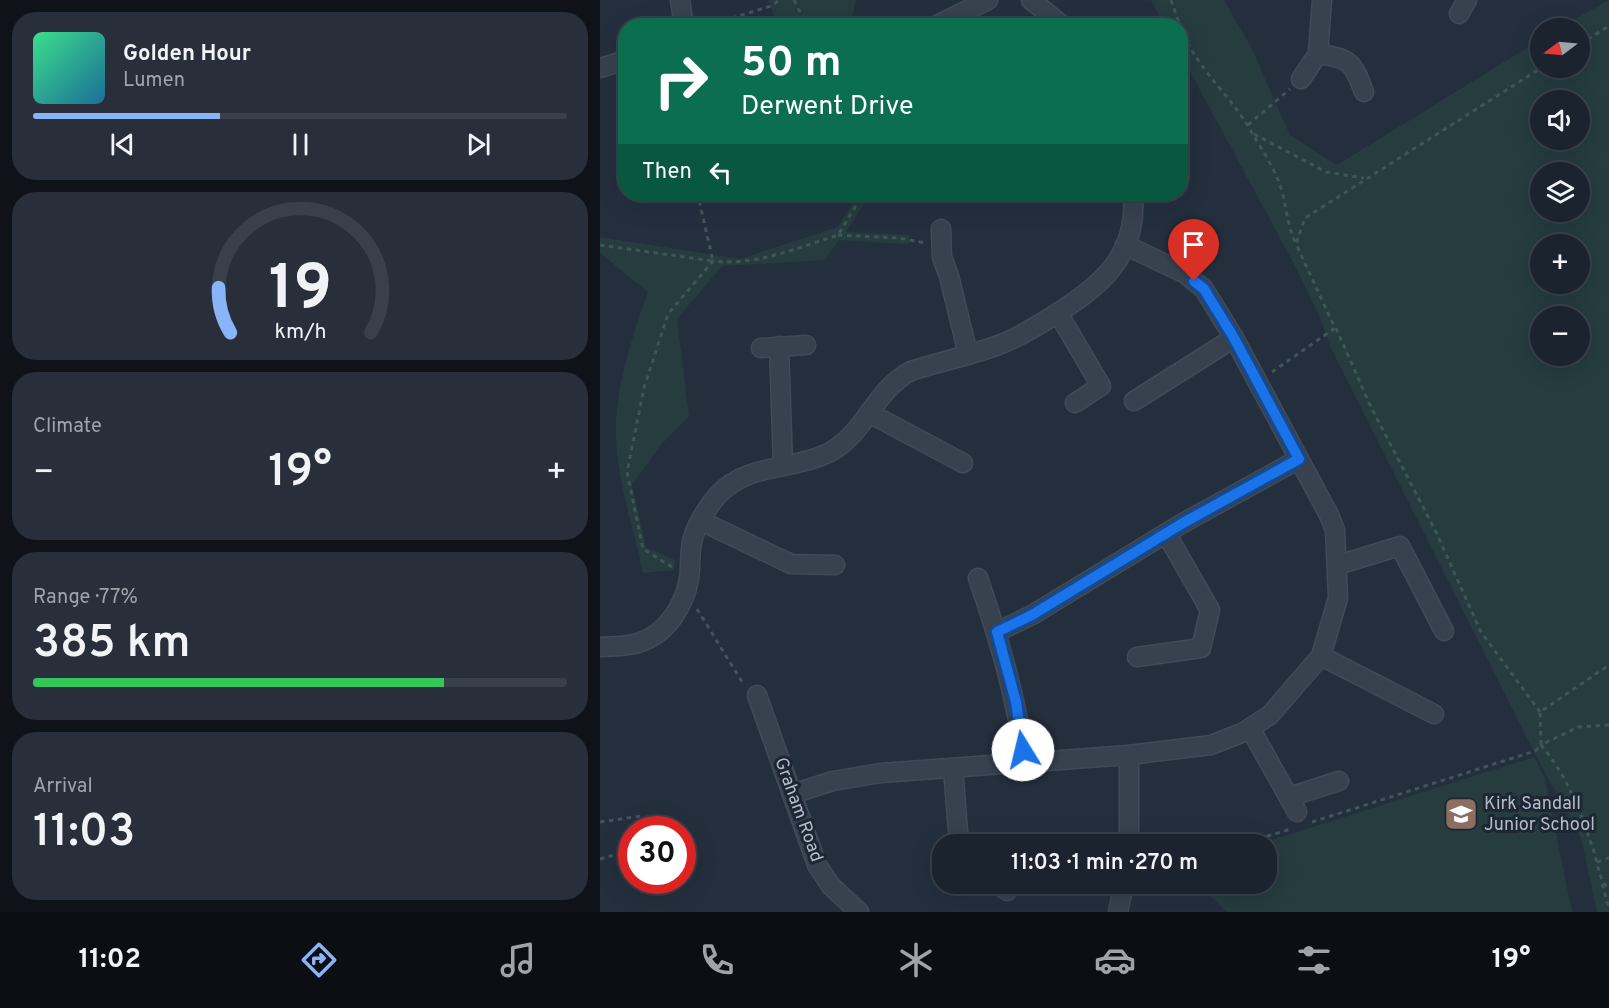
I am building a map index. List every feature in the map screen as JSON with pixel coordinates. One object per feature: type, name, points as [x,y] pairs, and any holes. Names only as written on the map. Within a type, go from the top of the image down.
[{"type":"street","points":[[680,0],[683,18]]},
{"type":"street","points":[[951,18],[988,0]]},
{"type":"street","points":[[1031,0],[1053,18]]},
{"type":"street","points":[[1301,79],[1318,54],[1322,0]]},
{"type":"street","points":[[1318,54],[1347,60],[1352,65],[1364,92]]},
{"type":"street","points":[[600,68],[618,62]]},
{"type":"street","points":[[600,647],[640,643],[657,634],[669,623],[685,591],[693,539],[701,521],[719,494],[735,482],[753,472],[820,458],[852,436],[888,387],[899,378],[911,371],[1022,336],[1088,294],[1103,280],[1119,258],[1132,226],[1133,201]]},
{"type":"street","points":[[941,237],[968,354]]},
{"type":"street","points":[[792,794],[833,781],[881,773],[1025,764],[1211,745],[1250,728],[1270,715],[1322,656],[1338,598],[1335,530],[1234,338],[1204,289],[1184,273],[1125,245]]},
{"type":"street","points":[[1058,313],[1086,343],[1101,386],[1075,403]]},
{"type":"street","points":[[1134,401],[1234,338]]},
{"type":"street","points":[[783,466],[770,347],[806,345]]},
{"type":"street","points":[[869,413],[963,463]]},
{"type":"street","points":[[997,632],[1032,615],[1166,533],[1299,459]]},
{"type":"street","points":[[701,521],[790,564],[835,565]]},
{"type":"street","points":[[1137,657],[1201,648],[1210,610],[1166,533]]},
{"type":"street","points":[[1338,565],[1400,546],[1444,631]]},
{"type":"street","points":[[978,578],[997,632],[1016,702],[1025,764]]},
{"type":"street","points":[[1322,656],[1434,714]]},
{"type":"street","name":"Graham Road","points":[[757,695],[817,865],[831,886],[860,912]]},
{"type":"street","points":[[1250,728],[1298,815],[1339,781]]},
{"type":"street","points":[[1129,834],[1130,755]]},
{"type":"street","points":[[953,768],[958,834]]},
{"type":"street","points":[[1118,912],[1122,894]]},
{"type":"path","points":[[732,18],[771,6],[780,0]]},
{"type":"path","points":[[794,0],[803,18]]},
{"type":"path","points":[[1171,0],[1177,18]]},
{"type":"path","points":[[1590,38],[1609,26]]},
{"type":"path","points":[[1188,43],[1210,79],[1253,133],[1283,194],[1287,227],[1370,405],[1436,532],[1481,632],[1540,712],[1541,745],[1558,766],[1568,785],[1597,862],[1609,908]]},
{"type":"path","points":[[1296,244],[1305,218],[1530,75]]},
{"type":"path","points":[[1248,125],[1301,79]]},
{"type":"path","points":[[1253,133],[1326,172],[1366,178]]},
{"type":"path","points":[[699,201],[713,261]]},
{"type":"path","points":[[838,235],[859,201]]},
{"type":"path","points":[[600,245],[732,263],[756,260],[838,235],[899,238],[941,237]]},
{"type":"path","points":[[713,261],[668,314],[644,388],[627,472],[643,549],[670,564],[744,686],[757,695]]},
{"type":"path","points":[[1257,382],[1335,328]]},
{"type":"path","points":[[1540,712],[1609,665]]},
{"type":"path","points":[[1261,834],[1298,815],[1535,750],[1578,727],[1609,725]]},
{"type":"path","points":[[600,822],[618,819]]},
{"type":"path","points":[[600,859],[618,854]]},
{"type":"path","points":[[1597,862],[1609,858]]},
{"type":"path","points":[[1602,883],[1609,889]]},
{"type":"green space","points":[[769,0],[856,0],[852,18],[775,18]]},
{"type":"green space","points":[[1151,0],[1224,0],[1252,49],[1290,135],[1337,165],[1530,46],[1530,78],[1590,78],[1590,18],[1577,18],[1609,0],[1609,912],[1597,912],[1581,838],[1536,756],[1330,346],[1319,315],[1294,264],[1188,68],[1188,18],[1160,18]]},
{"type":"green space","points":[[854,201],[866,201],[846,232],[909,235],[909,244],[839,240],[825,260],[722,266],[677,319],[689,416],[660,446],[632,485],[646,547],[675,560],[674,570],[643,573],[621,480],[616,424],[623,374],[648,292],[600,253],[600,237],[740,259],[838,227]]},
{"type":"green space","name":"Kirk Sandall Junior School","points":[[1534,757],[1545,779],[1572,912],[1227,912],[1208,894],[1277,894],[1277,838]]},
{"type":"place","name":"Kirk Sandall Junior School","points":[[1461,814]]},
{"type":"route","points":[[1023,750],[1016,702],[997,632],[1032,615],[1183,523],[1299,459],[1234,338],[1204,289],[1194,281]]}]
